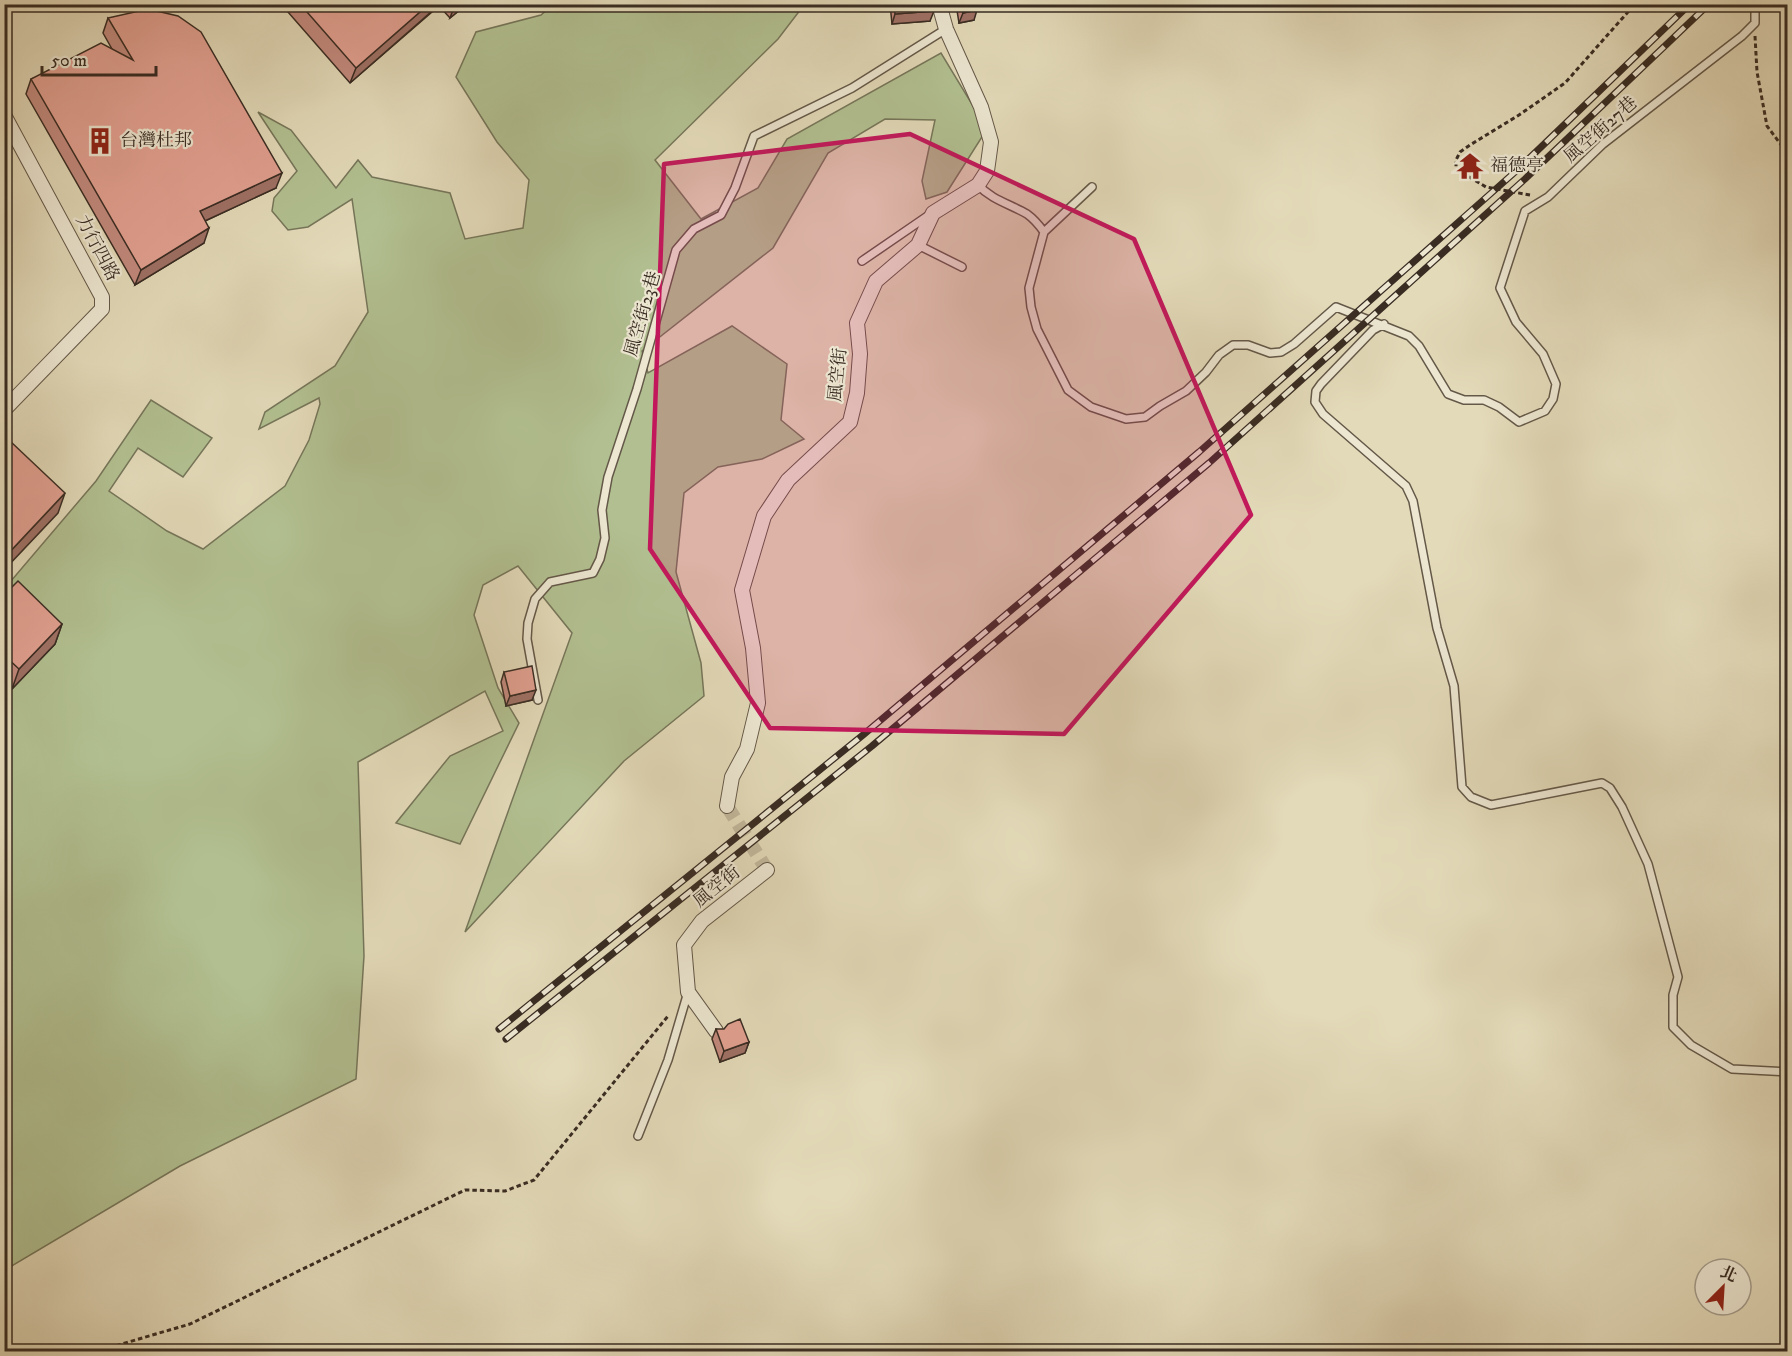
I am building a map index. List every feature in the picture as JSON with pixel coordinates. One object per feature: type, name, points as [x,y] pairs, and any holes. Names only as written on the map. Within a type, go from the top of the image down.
[{"type":"street","points":[[933,213],[978,185],[987,171],[991,142],[981,107],[946,29],[939,4]]},
{"type":"street","name":"力行四路","points":[[4,115],[102,297],[102,309],[4,410]]},
{"type":"street","name":"風空街","points":[[727,806],[732,777],[747,749],[758,703],[753,648],[742,590],[764,516],[788,480],[850,422],[857,393],[860,354],[857,323],[876,282],[918,245],[933,213]]},
{"type":"street","name":"風空街","points":[[688,993],[684,945],[707,916],[767,870]]},
{"type":"street","points":[[688,993],[716,1031]]},
{"type":"lane","points":[[1755,4],[1755,23]]},
{"type":"lane","name":"風空街27巷","points":[[1044,232],[1029,288],[1031,308],[1037,329],[1068,390],[1091,407],[1126,419],[1145,417],[1160,405],[1186,391],[1206,372],[1219,355],[1233,345],[1248,345],[1270,353],[1281,352],[1294,344],[1336,307],[1384,324],[1409,336],[1419,346],[1448,394],[1464,400],[1484,400],[1499,406],[1519,422],[1545,411],[1552,399],[1556,384],[1543,354],[1516,322],[1500,288],[1525,211],[1544,200],[1603,144],[1742,36],[1755,23]]},
{"type":"lane","name":"風空街23巷","points":[[538,700],[527,639],[528,623],[536,598],[550,582],[593,573],[600,559],[604,538],[602,510],[608,477],[637,389],[676,250],[694,230],[721,214],[735,188],[754,136],[852,88],[946,29]]},
{"type":"lane","points":[[978,185],[1000,202],[1029,215],[1044,232],[1092,187]]},
{"type":"lane","points":[[862,261],[933,213]]},
{"type":"lane","points":[[918,245],[962,267]]},
{"type":"lane","points":[[1384,324],[1373,330],[1321,384],[1316,391],[1315,402],[1323,414],[1406,486],[1413,501],[1437,628],[1454,686],[1462,787],[1471,797],[1491,805],[1602,783],[1610,788],[1622,807],[1648,864],[1678,977],[1673,995],[1673,1027],[1691,1045],[1732,1069],[1788,1072]]},
{"type":"lane","points":[[638,1136],[668,1060],[688,993]]},
{"type":"path","points":[[1544,200],[1520,192],[1486,187],[1456,169],[1456,160],[1460,153],[1470,145],[1565,83],[1635,4]]},
{"type":"path","points":[[1755,23],[1757,72],[1767,126],[1788,154]]},
{"type":"path","points":[[4,1350],[115,1346],[190,1324],[465,1190],[505,1191],[534,1180],[688,993]]},
{"type":"highlighted area","points":[[910,134],[1134,239],[1251,515],[1064,734],[770,728],[650,549],[664,164]]},
{"type":"green space","points":[[552,5],[804,5],[778,39],[655,160],[701,219],[758,188],[787,139],[941,53],[987,129],[947,192],[926,199],[922,181],[935,120],[885,119],[828,153],[773,248],[642,351],[648,373],[732,326],[787,364],[781,420],[804,439],[762,459],[718,467],[684,493],[676,572],[701,663],[704,696],[624,761],[465,932],[572,633],[518,566],[483,585],[474,615],[498,688],[519,723],[460,844],[396,823],[450,756],[503,731],[485,691],[358,762],[364,956],[356,1079],[180,1166],[5,1270],[5,588],[96,481],[151,400],[212,438],[183,477],[138,448],[109,491],[167,531],[203,549],[285,486],[309,440],[320,404],[319,398],[259,429],[265,412],[335,366],[368,312],[352,199],[308,227],[288,230],[272,211],[274,198],[297,171],[258,112],[291,130],[336,188],[358,160],[372,177],[450,193],[465,239],[523,228],[529,180],[497,142],[456,77],[476,32],[541,15]]},
{"type":"building","points":[[300,4],[429,4],[356,68]]},
{"type":"building","points":[[894,4],[933,4],[934,11],[895,14]]},
{"type":"building","points":[[961,4],[976,4],[977,10],[963,13]]},
{"type":"building","name":"台灣杜邦","points":[[148,9],[178,16],[201,32],[282,173],[200,211],[209,228],[141,270],[31,79],[101,43],[133,60],[108,18]]},
{"type":"building","points":[[10,441],[65,493],[4,558],[4,447]]},
{"type":"building","points":[[18,581],[62,624],[19,669],[4,655],[4,595]]},
{"type":"building","points":[[532,666],[536,690],[510,696],[504,672]]},
{"type":"building","points":[[740,1019],[749,1042],[724,1051],[716,1029],[724,1029],[728,1024]]},
{"type":"tunnel","points":[[727,806],[767,870]]},
{"type":"railway","points":[[499,1029],[863,735],[1199,452],[1515,172],[1690,4]]},
{"type":"railway","points":[[506,1039],[872,746],[1209,463],[1525,179],[1709,4]]},
{"type":"place","name":"台灣杜邦","points":[[100,141]]},
{"type":"place","name":"福德亭","points":[[1470,166]]}]
